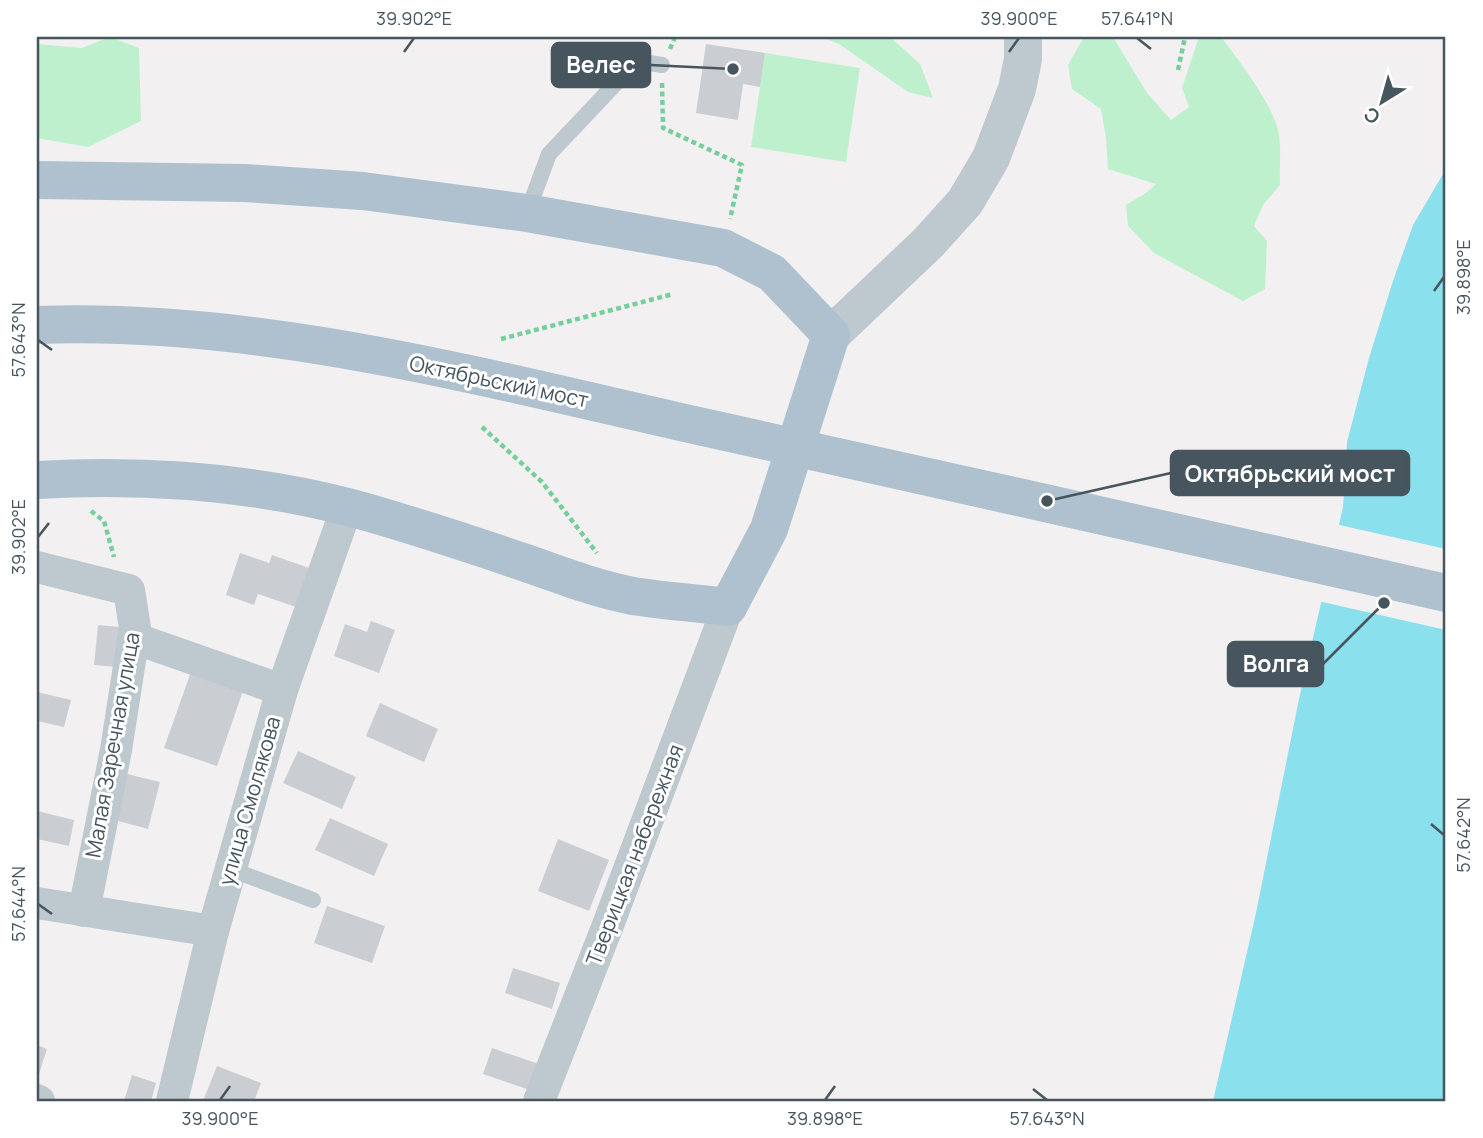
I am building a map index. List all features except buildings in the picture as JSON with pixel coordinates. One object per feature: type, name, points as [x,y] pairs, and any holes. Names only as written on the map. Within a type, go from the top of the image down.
[{"type":"main road","points":[[37,180],[244,183],[363,191],[527,213],[723,248],[772,273],[831,335],[769,529],[728,607],[632,595],[608,589],[420,527],[347,507],[254,488],[175,479],[114,477],[37,480]]},
{"type":"main road","name":"Октябрьский мост","points":[[37,325],[151,326],[264,338],[415,364],[1446,593]]},
{"type":"street","points":[[831,335],[928,243],[965,202],[990,158],[1017,89],[1023,59],[1023,37]]},
{"type":"street","name":"улица Смолякова","points":[[172,1101],[213,931],[282,690],[347,507]]},
{"type":"street","name":"Малая Заречная улица","points":[[37,568],[129,590],[135,628],[116,750],[84,911]]},
{"type":"street","name":"Тверицкая набережная","points":[[539,1101],[728,607]]},
{"type":"street","points":[[132,645],[148,643],[282,690]]},
{"type":"street","points":[[37,904],[213,931]]},
{"type":"lane","points":[[527,213],[549,154],[637,61],[662,65]]},
{"type":"lane","points":[[230,869],[313,900]]},
{"type":"path","points":[[1178,70],[1185,37]]},
{"type":"path","points":[[662,65],[663,128],[742,165],[723,248]]},
{"type":"path","points":[[501,339],[673,294]]},
{"type":"path","points":[[482,427],[542,482],[601,558]]},
{"type":"green space","points":[[110,37],[139,48],[141,121],[88,147],[37,138],[37,44],[82,48]]},
{"type":"green space","points":[[822,37],[890,37],[920,64],[933,98],[908,92],[839,44]]},
{"type":"green space","points":[[1084,37],[1113,37],[1147,93],[1171,120],[1189,107],[1182,88],[1199,37],[1221,37],[1245,69],[1275,119],[1280,143],[1280,185],[1263,205],[1254,226],[1267,241],[1265,289],[1243,301],[1154,253],[1128,226],[1126,205],[1156,184],[1108,169],[1101,109],[1072,89],[1068,65]]},
{"type":"green space","points":[[765,53],[860,68],[846,162],[751,147]]},
{"type":"water","points":[[1446,169],[1446,1101],[1213,1101],[1343,507],[1347,442],[1369,358],[1413,225]]},
{"type":"pier","points":[[1335,524],[1446,549],[1446,630],[1318,601]]},
{"type":"place","name":"Велес","points":[[733,69]]},
{"type":"place","name":"Октябрьский мост","points":[[1047,501]]},
{"type":"place","name":"Волга","points":[[1384,603]]}]
